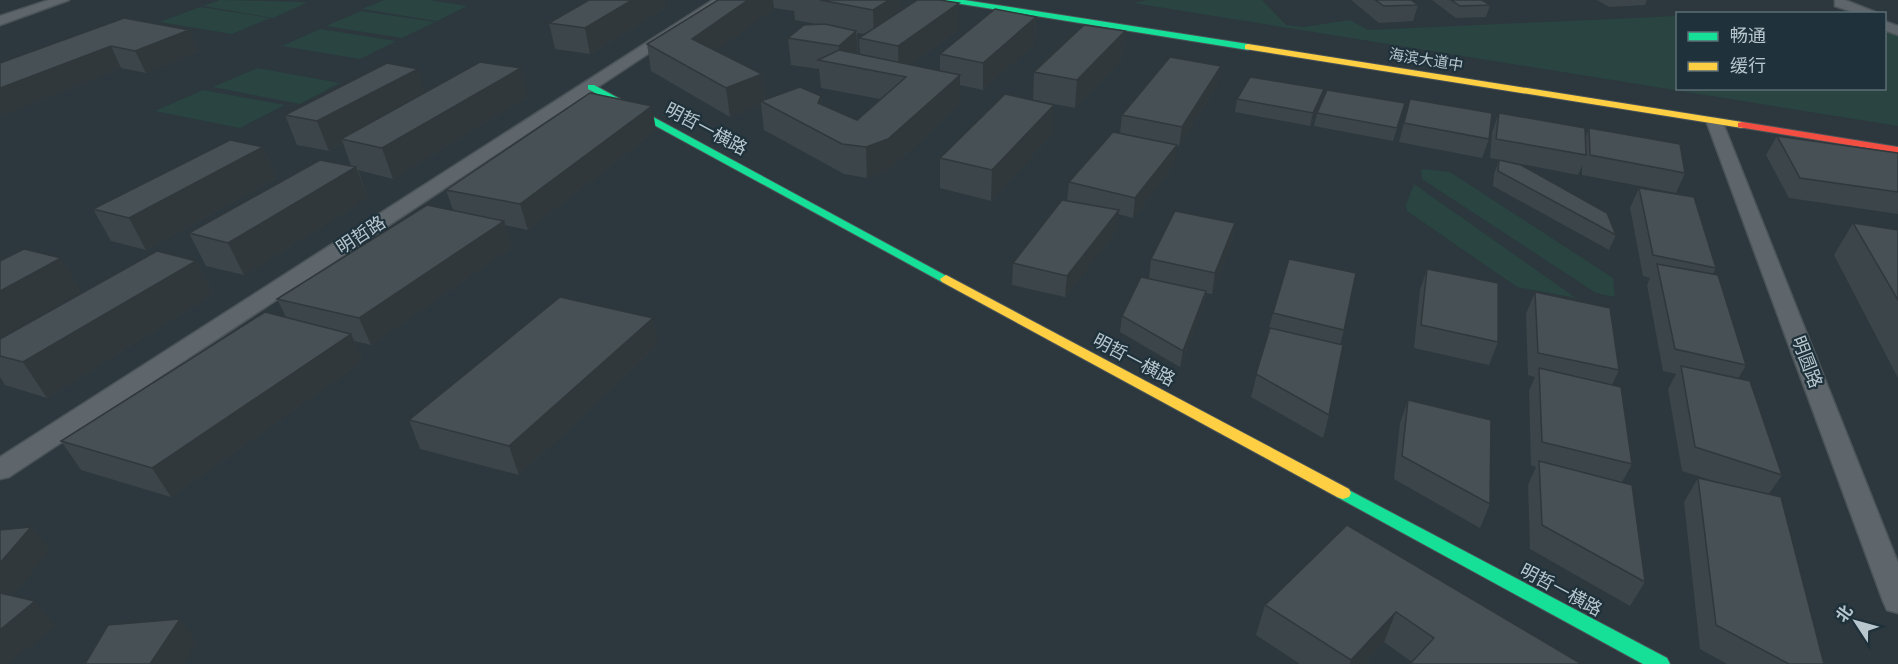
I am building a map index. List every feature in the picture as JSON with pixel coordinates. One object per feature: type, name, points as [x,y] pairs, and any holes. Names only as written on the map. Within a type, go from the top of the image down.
[{"type":"main road","name":"海滨大道中","points":[[949,0],[1715,123],[1897,146]]},
{"type":"main road","name":"海滨大道中","points":[[1031,0],[1897,146]]},
{"type":"main road","name":"明哲一横路","points":[[591,87],[1660,664]]},
{"type":"street","points":[[0,21],[63,0]]},
{"type":"street","name":"明哲路","points":[[0,470],[722,0]]},
{"type":"street","points":[[1836,2],[1857,12]]},
{"type":"street","points":[[1836,2],[1868,12]]},
{"type":"street","name":"明圆路","points":[[1715,123],[1898,601]]},
{"type":"green space","points":[[220,0],[308,2],[273,18],[203,6]]},
{"type":"green space","points":[[384,0],[429,0],[467,6],[437,21],[362,9]]},
{"type":"green space","points":[[1147,0],[1262,0],[1286,25],[1303,27],[1350,20],[1368,30],[1676,16],[1676,90],[1886,90],[1886,31],[1898,36],[1898,126],[1133,3]]},
{"type":"green space","points":[[200,7],[270,18],[232,34],[160,22]]},
{"type":"green space","points":[[361,11],[435,22],[402,38],[326,26]]},
{"type":"green space","points":[[320,29],[396,41],[360,59],[282,46]]},
{"type":"green space","points":[[257,68],[340,83],[300,104],[213,87]]},
{"type":"green space","points":[[203,90],[285,105],[240,128],[155,111]]},
{"type":"green space","points":[[1421,169],[1450,172],[1613,278],[1615,297],[1596,293],[1422,179]]},
{"type":"green space","points":[[1414,184],[1576,298],[1517,287],[1407,211],[1406,205]]},
{"type":"building","points":[[589,0],[632,0],[585,28],[549,23]]},
{"type":"building","points":[[718,0],[748,0],[692,39],[762,74],[726,88],[647,44]]},
{"type":"building","points":[[820,0],[889,0],[873,10]]},
{"type":"building","points":[[917,0],[959,3],[898,46],[859,38]]},
{"type":"building","points":[[1375,0],[1411,0],[1418,5],[1384,6]]},
{"type":"building","points":[[1451,0],[1482,0],[1490,5],[1460,6]]},
{"type":"building","points":[[995,9],[1036,17],[983,63],[940,54]]},
{"type":"building","points":[[124,18],[189,30],[135,51],[111,46],[0,88],[0,63]]},
{"type":"building","points":[[825,24],[856,31],[839,46],[788,38],[804,25]]},
{"type":"building","points":[[1084,25],[1125,31],[1077,80],[1034,72]]},
{"type":"building","points":[[839,50],[960,75],[888,139],[866,147],[842,144],[761,101],[800,87],[821,96],[818,103],[857,120],[906,77],[818,60]]},
{"type":"building","points":[[1170,57],[1221,66],[1182,127],[1122,115]]},
{"type":"building","points":[[480,62],[521,68],[382,148],[341,139]]},
{"type":"building","points":[[387,63],[418,69],[317,121],[285,115]]},
{"type":"building","points":[[1250,77],[1324,89],[1313,113],[1237,99]]},
{"type":"building","points":[[1327,90],[1405,103],[1397,128],[1317,113]]},
{"type":"building","points":[[590,93],[652,106],[520,204],[446,190]]},
{"type":"building","points":[[1005,94],[1054,105],[992,170],[940,158]]},
{"type":"building","points":[[1410,99],[1492,113],[1489,139],[1404,123]]},
{"type":"building","points":[[1499,113],[1585,128],[1586,155],[1496,139]]},
{"type":"building","points":[[1589,128],[1680,144],[1685,173],[1590,155]]},
{"type":"building","points":[[1113,132],[1177,145],[1135,198],[1069,182]]},
{"type":"building","points":[[1777,136],[1898,153],[1898,192],[1800,178]]},
{"type":"building","points":[[230,140],[263,147],[129,218],[93,209]]},
{"type":"building","points":[[320,160],[356,167],[228,243],[189,233]]},
{"type":"building","points":[[1499,160],[1521,165],[1607,213],[1616,235],[1498,171]]},
{"type":"building","points":[[1639,188],[1694,197],[1716,268],[1653,255]]},
{"type":"building","points":[[1062,200],[1119,210],[1067,276],[1013,263]]},
{"type":"building","points":[[427,205],[504,221],[359,318],[277,299]]},
{"type":"building","points":[[1175,211],[1235,223],[1215,273],[1151,259]]},
{"type":"building","points":[[1853,223],[1898,230],[1898,300]]},
{"type":"building","points":[[24,249],[61,258],[0,291],[0,261]]},
{"type":"building","points":[[157,251],[196,261],[23,362],[0,356],[0,339]]},
{"type":"building","points":[[1289,259],[1356,273],[1344,330],[1273,313]]},
{"type":"building","points":[[1657,264],[1718,275],[1746,365],[1675,349]]},
{"type":"building","points":[[1427,269],[1498,283],[1498,342],[1421,325]]},
{"type":"building","points":[[1141,277],[1206,291],[1183,351],[1122,316]]},
{"type":"building","points":[[1535,292],[1610,308],[1619,370],[1538,353]]},
{"type":"building","points":[[560,297],[653,318],[509,446],[409,420]]},
{"type":"building","points":[[265,312],[351,334],[152,468],[61,441]]},
{"type":"building","points":[[1270,328],[1343,345],[1329,415],[1256,374]]},
{"type":"building","points":[[1681,366],[1750,381],[1782,475],[1695,447]]},
{"type":"building","points":[[1539,368],[1621,387],[1632,464],[1542,442]]},
{"type":"building","points":[[1408,400],[1491,420],[1490,504],[1402,456]]},
{"type":"building","points":[[1539,461],[1632,485],[1645,582],[1542,525]]},
{"type":"building","points":[[1698,478],[1781,497],[1824,664],[1789,664],[1716,625]]},
{"type":"building","points":[[1347,525],[1580,664],[1410,664],[1434,638],[1396,612],[1351,660],[1265,605]]},
{"type":"building","points":[[31,527],[0,563],[0,530]]},
{"type":"building","points":[[0,593],[35,601],[0,630]]},
{"type":"building","points":[[180,619],[150,664],[85,664],[108,625]]},
{"type":"traffic: fast","points":[[949,0],[1248,47]]},
{"type":"traffic: fast","points":[[591,87],[946,279]]},
{"type":"traffic: fast","points":[[1343,493],[1660,664]]},
{"type":"traffic: slow","points":[[1248,47],[1742,125]]},
{"type":"traffic: slow","points":[[946,279],[1343,493]]},
{"type":"traffic: jam","points":[[1742,125],[1898,150]]}]
